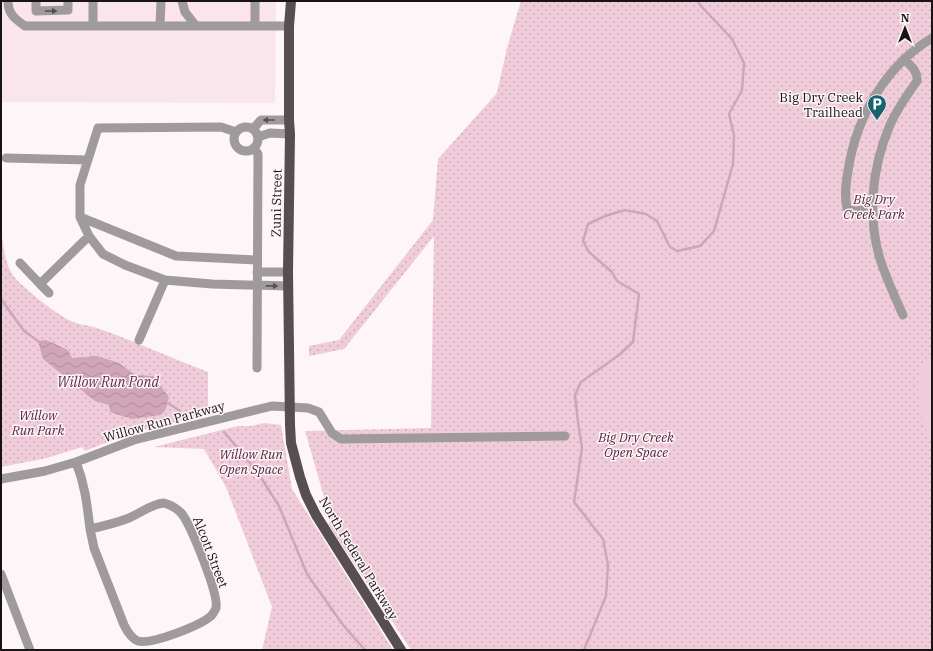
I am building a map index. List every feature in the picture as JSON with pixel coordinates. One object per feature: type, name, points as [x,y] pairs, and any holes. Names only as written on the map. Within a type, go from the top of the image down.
[{"type":"main road","name":"Zuni Street","points":[[289,406],[289,26],[291,1]]},
{"type":"main road","name":"North Federal Parkway","points":[[289,406],[291,443],[306,495],[327,534],[400,648]]},
{"type":"street","points":[[8,1],[8,9],[15,19],[25,26],[289,26]]},
{"type":"street","points":[[35,26],[36,1]]},
{"type":"street","points":[[93,1],[93,26]]},
{"type":"street","points":[[160,26],[161,1]]},
{"type":"street","points":[[182,1],[185,12],[196,26]]},
{"type":"street","points":[[255,1],[255,26]]},
{"type":"street","points":[[36,11],[68,6],[68,26]]},
{"type":"street","points":[[872,210],[853,211],[847,208],[845,200],[849,163],[857,136],[871,102],[884,82],[911,52],[932,38]]},
{"type":"street","points":[[903,315],[880,258],[872,210],[877,165],[885,138],[900,107],[917,81],[918,75],[904,59]]},
{"type":"street","points":[[289,120],[261,120],[256,133],[257,145],[246,152],[238,150],[233,138],[236,132],[245,127],[256,133],[290,134]]},
{"type":"street","points":[[236,132],[221,127],[98,128],[80,185],[80,217],[89,236],[103,254],[125,265],[165,280],[212,284],[288,286]]},
{"type":"street","points":[[254,148],[258,154],[257,368]]},
{"type":"street","points":[[6,158],[88,160]]},
{"type":"street","points":[[80,217],[176,256],[257,260]]},
{"type":"street","points":[[40,284],[89,236]]},
{"type":"street","points":[[20,263],[49,293]]},
{"type":"street","points":[[257,272],[288,272]]},
{"type":"street","points":[[140,340],[165,280]]},
{"type":"street","name":"Willow Run Parkway","points":[[1,479],[45,471],[76,462],[134,440],[272,406],[308,408],[319,412],[332,433],[341,439],[565,436]]},
{"type":"street","name":"Alcott Street","points":[[76,462],[85,492],[90,529],[94,548],[124,625],[129,633],[137,641],[148,642],[161,639],[195,625],[214,613],[216,606],[214,594],[194,538],[183,515],[171,505],[164,503],[156,504],[131,517],[112,524],[90,529]]},
{"type":"street","points":[[1,574],[30,650]]},
{"type":"shaded area","points":[[1,1],[276,1],[275,103],[1,102]]},
{"type":"green space","name":"Big Dry Creek Open Space","points":[[521,1],[932,1],[932,18],[927,21],[932,19],[932,650],[411,650],[328,524],[331,521],[305,431],[431,428],[434,236],[344,349],[309,356],[309,346],[339,340],[433,220],[438,159],[497,93],[507,48]]},
{"type":"green space","name":"Willow Run Park","points":[[1,232],[7,262],[15,278],[57,313],[74,322],[111,333],[208,372],[208,414],[131,433],[85,451],[82,447],[47,458],[1,467]]},
{"type":"green space","points":[[932,353],[932,441],[927,433],[921,413],[918,389],[921,368],[925,360]]},
{"type":"green space","name":"Willow Run Open Space","points":[[264,423],[281,425],[292,489],[393,650],[262,650],[272,607],[226,487],[204,449],[154,447],[238,426],[251,426]]},
{"type":"water","name":"Willow Run Pond","points":[[46,340],[68,350],[72,358],[97,356],[119,363],[135,375],[153,376],[169,397],[165,411],[160,415],[132,419],[110,412],[109,405],[95,401],[43,359],[38,341]]},
{"type":"waterway","points":[[584,650],[606,596],[608,565],[603,539],[574,502],[582,448],[575,395],[581,382],[619,355],[633,342],[639,294],[617,281],[612,272],[589,252],[583,241],[588,224],[605,216],[625,210],[646,214],[657,221],[670,247],[677,251],[700,246],[714,231],[733,164],[734,135],[729,114],[742,90],[744,63],[732,39],[698,1]]},
{"type":"waterway","points":[[1,299],[24,331],[38,341]]},
{"type":"waterway","points":[[168,403],[180,411]]},
{"type":"waterway","points":[[224,432],[256,470],[279,506],[307,574],[343,625],[365,650]]},
{"type":"place","name":"Big Dry Creek Trailhead","points":[[877,121]]},
{"type":"park label","name":"Big Dry Creek Park","points":[[874,206]]}]
